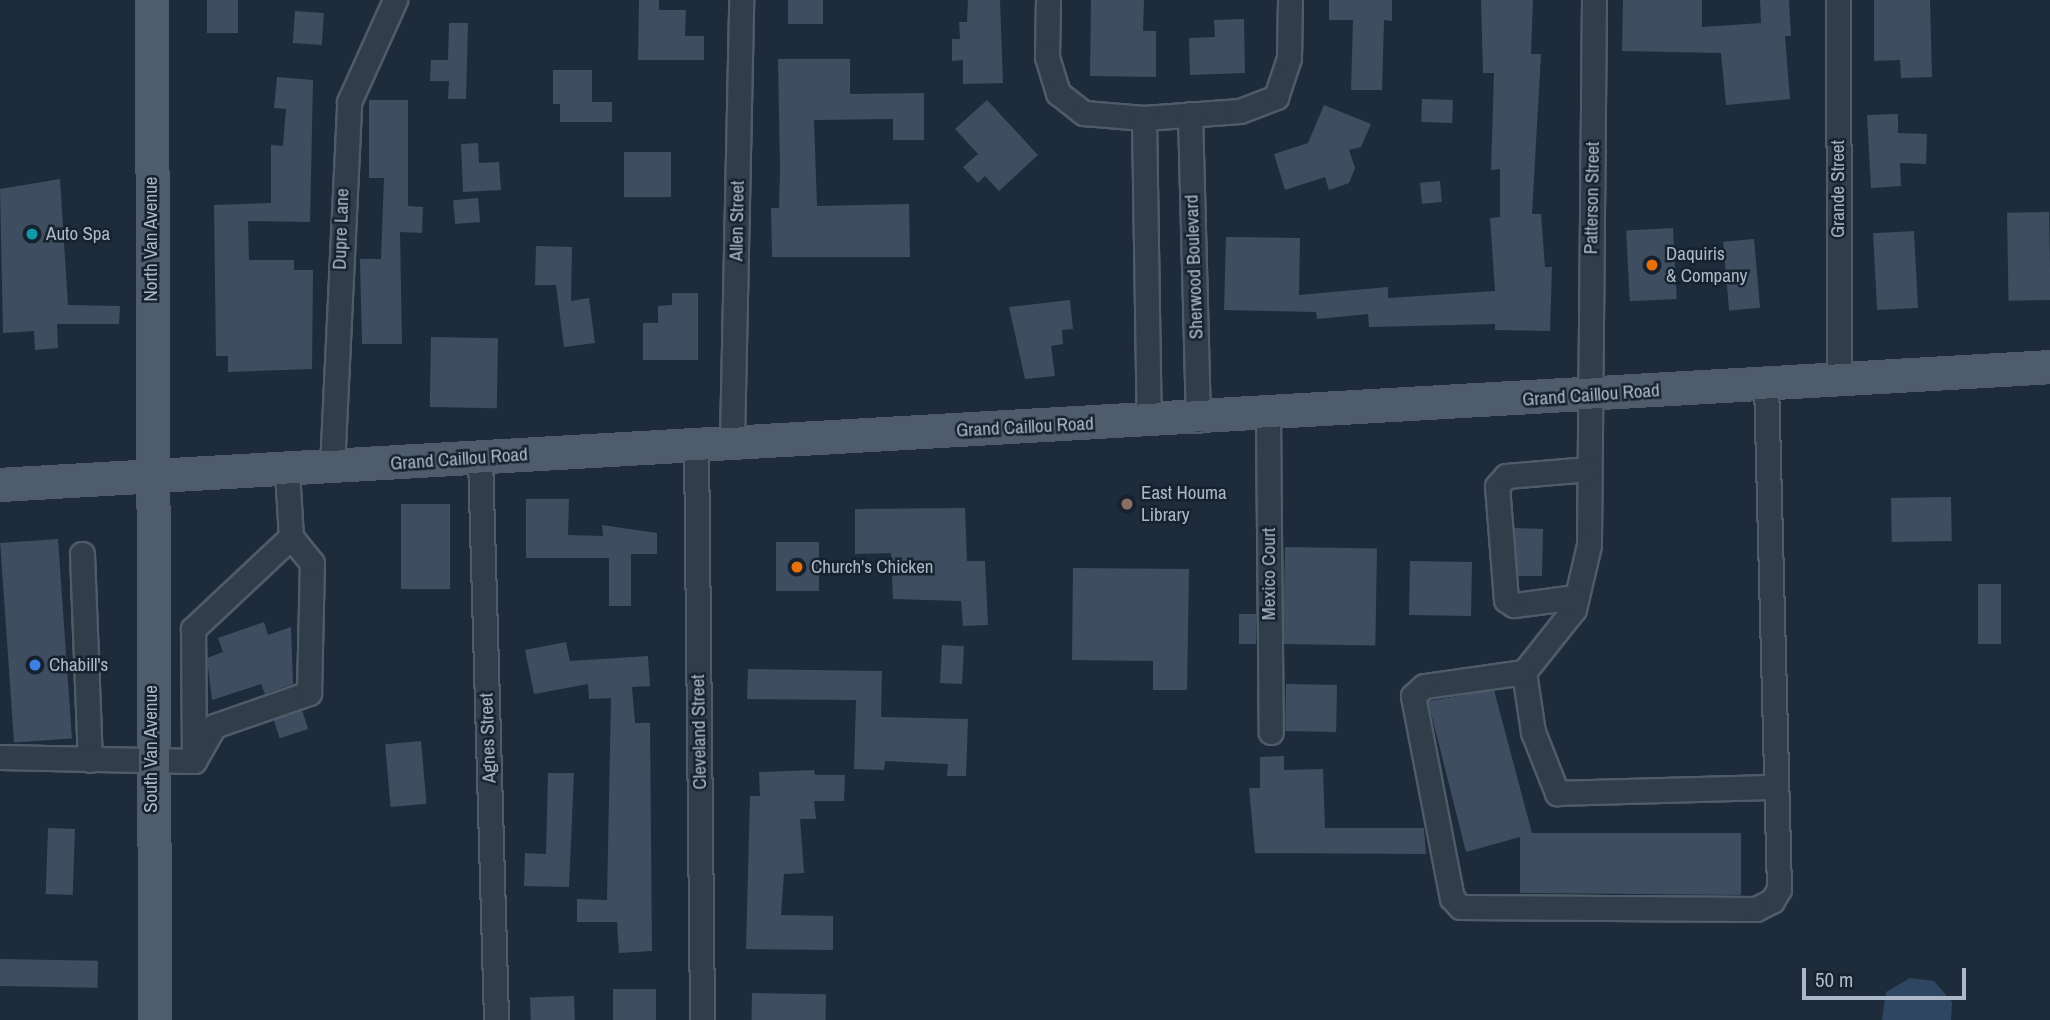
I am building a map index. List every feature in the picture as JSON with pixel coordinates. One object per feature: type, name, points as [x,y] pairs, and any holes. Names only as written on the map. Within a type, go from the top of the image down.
[{"type":"main road","name":"North Van Avenue","points":[[149,478],[152,0]]},
{"type":"main road","name":"Grand Caillou Road","points":[[0,485],[288,471],[732,441],[1268,416],[2050,367]]},
{"type":"main road","name":"South Van Avenue","points":[[149,478],[155,1020]]},
{"type":"street","name":"Dupre Lane","points":[[332,468],[349,102],[395,0]]},
{"type":"street","name":"Allen Street","points":[[732,441],[741,0]]},
{"type":"street","points":[[1048,0],[1049,76],[1058,93],[1084,113],[1144,118],[1261,107],[1276,97],[1289,58],[1290,0]]},
{"type":"street","name":"Patterson Street","points":[[1524,672],[1574,609],[1589,545],[1594,0]]},
{"type":"street","name":"Grande Street","points":[[1838,0],[1839,379]]},
{"type":"street","name":"Sherwood Boulevard","points":[[1190,114],[1198,420]]},
{"type":"street","points":[[1144,118],[1149,420]]},
{"type":"street","points":[[1766,384],[1779,890],[1756,909],[1460,907],[1452,898],[1413,696],[1424,686],[1524,672],[1533,732],[1556,793],[1776,787]]},
{"type":"street","name":"Mexico Court","points":[[1268,416],[1270,732]]},
{"type":"street","name":"Cleveland Street","points":[[696,443],[702,1020]]},
{"type":"street","name":"Agnes Street","points":[[480,457],[496,1020]]},
{"type":"street","points":[[1576,597],[1514,605],[1506,600],[1497,486],[1506,476],[1588,469]]},
{"type":"street","points":[[194,761],[214,726],[309,693],[312,563],[291,537],[288,471]]},
{"type":"street","points":[[194,761],[192,629],[291,537]]},
{"type":"street","points":[[82,554],[90,760]]},
{"type":"street","points":[[0,757],[194,761]]},
{"type":"water","points":[[1910,978],[1934,981],[1952,1002],[1951,1020],[1882,1020],[1886,992]]},
{"type":"building","points":[[207,0],[238,0],[238,33],[207,33]]},
{"type":"building","points":[[639,0],[659,0],[659,10],[686,10],[685,36],[704,36],[704,60],[638,60]]},
{"type":"building","points":[[788,0],[823,0],[823,24],[788,24]]},
{"type":"building","points":[[968,0],[1000,0],[1003,83],[963,84],[963,60],[952,61],[952,39],[960,39],[959,22],[967,22]]},
{"type":"building","points":[[1091,0],[1144,0],[1143,31],[1156,31],[1156,77],[1090,76]]},
{"type":"building","points":[[1329,0],[1392,0],[1392,21],[1384,20],[1382,90],[1351,90],[1353,20],[1329,20]]},
{"type":"building","points":[[1481,0],[1533,0],[1531,54],[1541,54],[1532,214],[1541,214],[1545,267],[1552,267],[1550,331],[1495,330],[1495,324],[1369,327],[1368,314],[1317,319],[1316,312],[1224,310],[1226,237],[1300,238],[1299,295],[1388,287],[1388,298],[1495,291],[1490,218],[1500,217],[1500,169],[1491,170],[1494,73],[1483,73]]},
{"type":"building","points":[[1623,0],[1702,0],[1702,27],[1761,23],[1760,0],[1789,0],[1791,36],[1785,36],[1790,99],[1726,105],[1721,53],[1622,51]]},
{"type":"building","points":[[1874,0],[1930,0],[1932,77],[1901,78],[1900,60],[1874,61]]},
{"type":"building","points":[[295,11],[324,13],[322,45],[293,43]]},
{"type":"building","points":[[1244,19],[1245,73],[1190,75],[1189,38],[1215,37],[1214,20]]},
{"type":"building","points":[[449,23],[468,23],[466,99],[448,99],[449,81],[430,81],[431,60],[448,60]]},
{"type":"building","points":[[778,59],[850,59],[850,94],[924,93],[924,140],[893,140],[893,119],[814,120],[817,206],[909,204],[910,257],[772,257],[771,208],[779,208]]},
{"type":"building","points":[[553,70],[592,70],[592,102],[612,102],[612,122],[560,122],[560,104],[553,104]]},
{"type":"building","points":[[277,77],[313,80],[310,222],[248,221],[249,260],[294,260],[294,270],[313,270],[312,369],[228,372],[228,356],[216,356],[214,205],[271,203],[271,145],[283,146],[286,109],[274,108]]},
{"type":"building","points":[[1422,99],[1453,100],[1452,123],[1421,122]]},
{"type":"building","points":[[369,100],[408,100],[408,206],[423,207],[422,233],[400,232],[402,344],[362,344],[360,259],[381,259],[384,178],[369,178]]},
{"type":"building","points":[[987,100],[1038,155],[999,191],[985,176],[978,183],[963,167],[978,154],[955,129]]},
{"type":"building","points":[[1324,105],[1371,124],[1361,147],[1349,150],[1355,168],[1349,183],[1329,190],[1325,177],[1285,190],[1274,154],[1308,143]]},
{"type":"building","points":[[1898,114],[1898,133],[1927,134],[1926,164],[1900,163],[1901,186],[1871,188],[1867,115]]},
{"type":"building","points":[[478,143],[479,163],[499,162],[501,190],[463,192],[461,144]]},
{"type":"building","points":[[624,152],[671,152],[671,197],[624,197]]},
{"type":"building","name":"Auto Spa","points":[[60,179],[68,305],[120,306],[119,324],[57,324],[58,348],[35,350],[34,331],[3,333],[0,189]]},
{"type":"building","points":[[1440,181],[1442,202],[1422,204],[1420,183]]},
{"type":"building","points":[[478,198],[480,222],[455,224],[453,200]]},
{"type":"building","points":[[2049,212],[2050,300],[2009,301],[2007,213]]},
{"type":"building","name":"Daquiris & Company","points":[[1673,228],[1677,299],[1630,301],[1626,230]]},
{"type":"building","points":[[1914,231],[1918,308],[1877,310],[1873,233]]},
{"type":"building","points":[[1754,239],[1760,308],[1729,310],[1723,242]]},
{"type":"building","points":[[536,246],[572,247],[571,301],[589,298],[595,343],[564,347],[556,285],[535,285]]},
{"type":"building","points":[[672,293],[698,293],[698,360],[643,360],[643,323],[658,323],[658,306],[672,305]]},
{"type":"building","points":[[1070,300],[1073,329],[1062,330],[1063,344],[1051,346],[1055,376],[1025,379],[1009,307]]},
{"type":"building","points":[[431,337],[498,338],[497,408],[430,407]]},
{"type":"building","points":[[1951,497],[1952,541],[1892,542],[1891,498]]},
{"type":"building","points":[[526,499],[569,499],[568,535],[603,536],[602,525],[657,533],[657,554],[631,554],[631,606],[609,606],[609,558],[526,558]]},
{"type":"building","points":[[401,504],[450,504],[450,589],[401,589]]},
{"type":"building","points":[[965,508],[967,561],[985,561],[988,625],[963,626],[961,601],[893,599],[891,553],[855,554],[855,509]]},
{"type":"building","points":[[1514,528],[1543,529],[1542,576],[1518,576]]},
{"type":"building","name":"Chabill's","points":[[58,539],[72,739],[14,743],[0,543]]},
{"type":"building","name":"Church's Chicken","points":[[776,542],[819,542],[819,591],[776,591]]},
{"type":"building","points":[[1285,547],[1377,549],[1375,646],[1283,644]]},
{"type":"building","points":[[1410,561],[1472,562],[1471,616],[1409,615]]},
{"type":"building","points":[[1073,568],[1189,569],[1187,690],[1153,690],[1153,661],[1072,660]]},
{"type":"building","points":[[1978,584],[2001,584],[2001,644],[1978,644]]},
{"type":"building","points":[[1239,614],[1256,614],[1256,644],[1239,644]]},
{"type":"building","points":[[264,622],[268,635],[291,627],[293,684],[265,694],[261,684],[212,700],[207,658],[223,652],[218,638]]},
{"type":"building","points":[[566,642],[570,661],[648,656],[650,686],[632,687],[635,723],[650,723],[652,951],[619,953],[617,922],[577,922],[577,899],[607,900],[611,698],[589,699],[588,684],[534,694],[525,650]]},
{"type":"building","points":[[942,645],[964,646],[962,684],[940,683]]},
{"type":"building","points":[[748,669],[882,671],[881,717],[968,719],[966,776],[947,776],[948,764],[885,761],[884,770],[854,769],[856,700],[747,699]]},
{"type":"building","points":[[1286,684],[1337,685],[1336,732],[1285,731]]},
{"type":"building","points":[[1494,690],[1532,833],[1741,833],[1741,895],[1520,893],[1520,837],[1466,852],[1428,701]]},
{"type":"building","points":[[302,710],[308,729],[280,738],[273,719]]},
{"type":"building","points":[[421,741],[426,804],[391,807],[385,744]]},
{"type":"building","points":[[1284,756],[1284,770],[1323,769],[1325,828],[1424,828],[1426,854],[1255,853],[1249,788],[1260,788],[1260,757]]},
{"type":"building","points":[[814,770],[815,775],[845,775],[844,801],[814,801],[816,819],[800,819],[804,873],[784,874],[781,915],[833,916],[833,950],[746,949],[750,796],[760,796],[759,772]]},
{"type":"building","points":[[548,773],[574,773],[569,887],[524,886],[525,853],[546,854]]},
{"type":"building","points":[[48,828],[75,829],[73,895],[46,894]]},
{"type":"building","points":[[0,959],[98,961],[98,988],[0,986]]},
{"type":"building","points":[[613,989],[656,989],[656,1020],[613,1020]]},
{"type":"building","points":[[752,993],[826,994],[826,1020],[752,1020]]},
{"type":"building","points":[[574,996],[575,1020],[531,1020],[530,998]]},
{"type":"place","name":"Auto Spa","points":[[32,234]]},
{"type":"place","name":"Daquiris & Company","points":[[1652,265]]},
{"type":"place","name":"East Houma Library","points":[[1127,504]]},
{"type":"place","name":"Church's Chicken","points":[[797,567]]},
{"type":"place","name":"Chabill's","points":[[35,665]]}]
